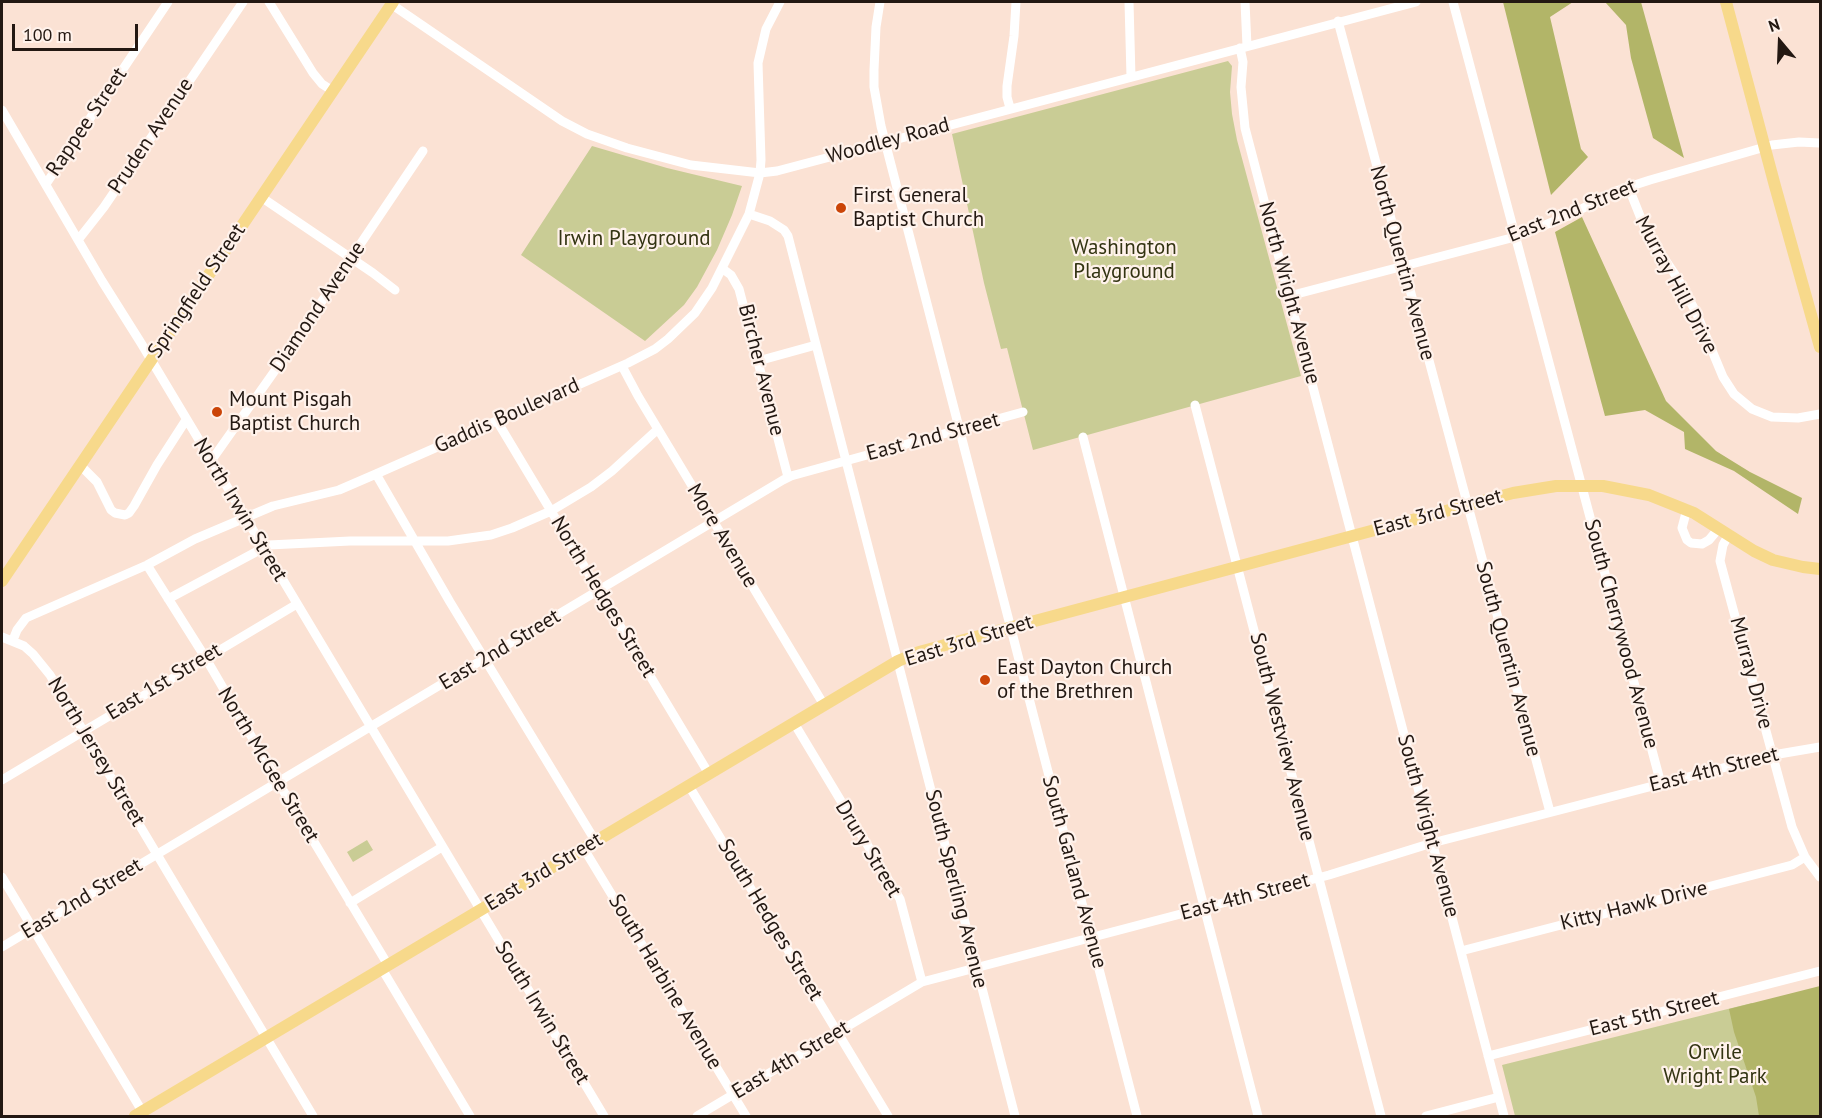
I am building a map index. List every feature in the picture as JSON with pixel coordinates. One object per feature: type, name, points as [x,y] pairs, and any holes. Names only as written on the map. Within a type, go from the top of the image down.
[{"type":"main road","points":[[1726,2],[1821,347]]},
{"type":"main road","name":"Springfield Street","points":[[2,581],[392,3]]},
{"type":"main road","name":"East 3rd Street","points":[[141,1115],[898,661],[920,652],[1538,488],[1604,486],[1659,498],[1687,509],[1754,551],[1773,560],[1794,566],[1821,568]]},
{"type":"street","name":"Rappee Street","points":[[46,184],[168,2]]},
{"type":"street","name":"Pruden Avenue","points":[[78,240],[104,207],[243,2]]},
{"type":"street","points":[[269,2],[313,73],[322,84],[333,91]]},
{"type":"street","name":"Gaddis Boulevard","points":[[13,640],[26,618],[147,565],[195,539],[245,517],[290,501],[339,490],[622,366],[655,349],[684,325],[723,269],[749,214],[760,173],[758,63],[766,29],[780,2]]},
{"type":"street","name":"South Garland Avenue","points":[[880,2],[875,38],[874,87],[885,142],[1137,1116]]},
{"type":"street","points":[[1010,108],[1007,86],[1016,2]]},
{"type":"street","points":[[1129,2],[1131,77]]},
{"type":"street","name":"North Wright Avenue","points":[[1245,2],[1242,62],[1245,128],[1352,536]]},
{"type":"street","name":"Woodley Road","points":[[392,3],[562,121],[587,134],[627,148],[691,165],[760,173],[777,171],[1416,2]]},
{"type":"street","name":"South Cherrywood Avenue","points":[[1453,2],[1661,784]]},
{"type":"street","name":"North Quentin Avenue","points":[[1338,21],[1467,505]]},
{"type":"street","name":"North Irwin Street","points":[[2,110],[480,910]]},
{"type":"street","name":"East 2nd Street","points":[[1289,296],[1515,237],[1570,215],[1628,186],[1781,143],[1821,142]]},
{"type":"street","name":"Diamond Avenue","points":[[211,461],[423,151]]},
{"type":"street","name":"Murray Hill Drive","points":[[1628,186],[1646,231],[1678,279],[1696,312],[1723,377],[1734,394],[1752,409],[1772,417],[1798,418],[1821,414]]},
{"type":"street","points":[[261,197],[395,290]]},
{"type":"street","name":"South Sperling Avenue","points":[[749,214],[770,221],[784,230],[788,236],[1015,1116]]},
{"type":"street","name":"Bircher Avenue","points":[[723,269],[731,275],[739,288],[788,477]]},
{"type":"street","points":[[758,361],[816,345]]},
{"type":"street","name":"More Avenue","points":[[622,366],[824,705]]},
{"type":"street","name":"South Westview Avenue","points":[[1195,405],[1381,1116]]},
{"type":"street","name":"East 2nd Street","points":[[2,947],[788,477],[1023,412]]},
{"type":"street","points":[[80,465],[97,482],[111,510],[124,515],[129,513],[186,420]]},
{"type":"street","name":"North Hedges Street","points":[[497,421],[709,774]]},
{"type":"street","points":[[168,599],[269,545],[316,542],[448,542],[491,535],[532,520],[572,500],[612,471],[658,429]]},
{"type":"street","points":[[1083,437],[1258,1116]]},
{"type":"street","points":[[376,474],[414,542],[596,842]]},
{"type":"street","name":"South Quentin Avenue","points":[[1467,505],[1550,812]]},
{"type":"street","points":[[1687,509],[1682,528],[1687,540],[1691,543],[1702,544],[1724,531]]},
{"type":"street","name":"Murray Drive","points":[[1724,531],[1720,561],[1792,827],[1805,857],[1821,877]]},
{"type":"street","name":"South Wright Avenue","points":[[1352,536],[1504,1116]]},
{"type":"street","name":"North McGee Street","points":[[147,565],[206,657],[350,903],[470,1116]]},
{"type":"street","name":"East 1st Street","points":[[2,780],[297,604]]},
{"type":"street","name":"North Jersey Street","points":[[2,637],[13,640],[33,654],[43,665],[314,1116]]},
{"type":"street","name":"Drury Street","points":[[794,723],[900,899],[922,982]]},
{"type":"street","name":"East 4th Street","points":[[698,1116],[922,982],[1318,878],[1432,843],[1550,812],[1773,755],[1821,747]]},
{"type":"street","name":"South Hedges Street","points":[[689,786],[888,1116]]},
{"type":"street","points":[[350,903],[442,848]]},
{"type":"street","name":"South Harbine Avenue","points":[[585,849],[746,1116]]},
{"type":"street","name":"Kitty Hawk Drive","points":[[1461,951],[1792,865],[1805,857]]},
{"type":"street","points":[[2,877],[141,1115]]},
{"type":"street","name":"South Irwin Street","points":[[480,910],[604,1116]]},
{"type":"street","name":"East 5th Street","points":[[1488,1056],[1821,971]]},
{"type":"street","points":[[1426,1116],[1499,1097]]},
{"type":"green space","points":[[1503,2],[1573,2],[1550,17],[1581,149],[1588,157],[1551,195]]},
{"type":"green space","points":[[1605,2],[1641,2],[1684,158],[1653,138],[1631,58],[1626,25]]},
{"type":"green space","name":"Washington Playground","points":[[1228,61],[1232,66],[1230,92],[1237,140],[1301,376],[1033,450],[1007,348],[1001,349],[984,283],[952,134]]},
{"type":"green space","name":"Irwin Playground","points":[[592,146],[667,168],[742,186],[717,250],[697,287],[684,305],[645,341],[521,255]]},
{"type":"green space","points":[[1582,217],[1666,401],[1716,451],[1750,472],[1802,498],[1798,514],[1734,471],[1685,449],[1684,432],[1645,410],[1605,416],[1555,232]]},
{"type":"green space","points":[[367,840],[373,850],[353,862],[347,852]]},
{"type":"green space","points":[[1820,986],[1820,1116],[1759,1116],[1756,1097],[1734,1032],[1729,1009]]},
{"type":"green space","name":"Orvile Wright Park","points":[[1752,1003],[1782,1116],[1515,1116],[1502,1065]]},
{"type":"place","name":"First General Baptist Church","points":[[841,208]]},
{"type":"place","name":"Mount Pisgah Baptist Church","points":[[217,412]]},
{"type":"place","name":"East Dayton Church of the Brethren","points":[[985,680]]}]
